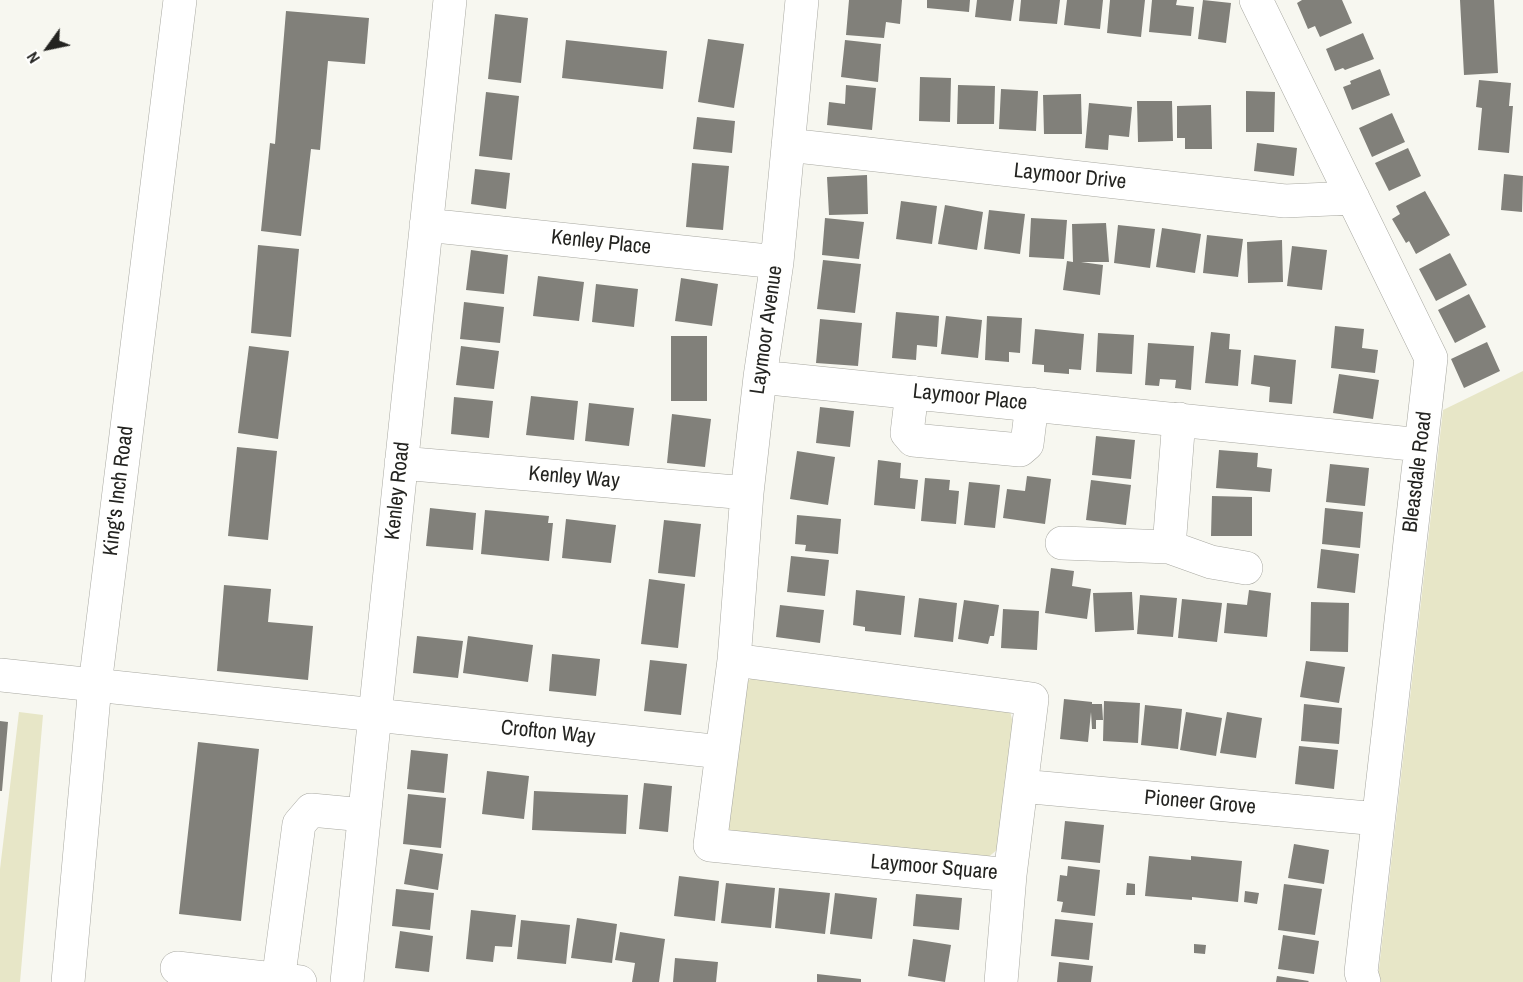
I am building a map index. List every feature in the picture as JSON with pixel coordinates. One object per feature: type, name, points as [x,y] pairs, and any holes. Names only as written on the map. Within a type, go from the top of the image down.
[{"type":"street","name":"King's Inch Road","points":[[68,982],[95,685],[179,0]]},
{"type":"street","name":"Kenley Road","points":[[347,982],[450,0]]},
{"type":"street","name":"Laymoor Avenue","points":[[734,660],[747,493],[760,377],[777,262],[802,0]]},
{"type":"street","name":"Bleasdale Road","points":[[1256,0],[1431,358],[1361,972],[1364,982]]},
{"type":"street","name":"Laymoor Drive","points":[[788,145],[1285,201],[1353,198]]},
{"type":"street","name":"Kenley Place","points":[[426,225],[777,262]]},
{"type":"street","name":"Laymoor Place","points":[[760,377],[1421,445]]},
{"type":"street","points":[[912,392],[907,433],[913,440],[1020,450],[1027,444],[1032,404]]},
{"type":"street","points":[[1169,547],[1179,419]]},
{"type":"street","name":"Kenley Way","points":[[401,463],[747,493]]},
{"type":"street","points":[[1062,543],[1169,547],[1211,562],[1246,568]]},
{"type":"street","name":"Laymoor Square","points":[[734,660],[1032,699],[1010,875],[710,845],[734,660]]},
{"type":"street","name":"Crofton Way","points":[[0,675],[722,752]]},
{"type":"street","name":"Pioneer Grove","points":[[1021,786],[1378,819]]},
{"type":"street","points":[[177,968],[286,981],[299,824],[311,810],[364,815]]},
{"type":"street","points":[[1001,982],[1010,875]]},
{"type":"green space","points":[[1523,371],[1523,982],[1380,982],[1378,977],[1443,410]]},
{"type":"green space","points":[[752,678],[1010,711],[1013,724],[997,850],[987,858],[734,834],[727,827],[743,684]]},
{"type":"green space","points":[[19,712],[43,715],[20,982],[0,982],[0,869]]},
{"type":"building","points":[[849,0],[902,0],[900,24],[886,22],[884,38],[846,35]]},
{"type":"building","points":[[927,0],[970,0],[969,12],[927,8]]},
{"type":"building","points":[[977,0],[1014,0],[1011,21],[975,17]]},
{"type":"building","points":[[1021,0],[1060,0],[1057,24],[1019,21]]},
{"type":"building","points":[[1067,0],[1103,0],[1100,29],[1064,25]]},
{"type":"building","points":[[1110,0],[1145,0],[1141,37],[1107,33]]},
{"type":"building","points":[[1152,0],[1177,0],[1176,5],[1194,7],[1191,36],[1149,32]]},
{"type":"building","points":[[1203,0],[1231,3],[1226,43],[1198,39]]},
{"type":"building","points":[[1302,0],[1342,0],[1352,23],[1320,37],[1315,26],[1308,29],[1297,3]]},
{"type":"building","points":[[1460,0],[1494,0],[1498,73],[1464,75]]},
{"type":"building","points":[[286,11],[369,18],[365,64],[328,61],[320,150],[311,149],[301,236],[261,231],[270,143],[275,144]]},
{"type":"building","points":[[495,14],[528,18],[521,83],[488,79]]},
{"type":"building","points":[[1363,33],[1374,59],[1345,70],[1343,68],[1335,71],[1326,49]]},
{"type":"building","points":[[708,39],[744,44],[734,108],[698,102]]},
{"type":"building","points":[[566,40],[667,51],[663,89],[562,78]]},
{"type":"building","points":[[845,40],[881,44],[878,82],[841,77]]},
{"type":"building","points":[[1380,69],[1390,95],[1352,110],[1343,87],[1351,84],[1350,81]]},
{"type":"building","points":[[920,77],[951,78],[950,122],[919,121]]},
{"type":"building","points":[[1479,80],[1511,83],[1509,106],[1513,106],[1509,153],[1478,150],[1482,108],[1476,107]]},
{"type":"building","points":[[846,85],[876,88],[872,130],[827,125],[829,102],[845,104]]},
{"type":"building","points":[[958,85],[995,86],[994,124],[957,124]]},
{"type":"building","points":[[1001,89],[1038,91],[1036,131],[999,129]]},
{"type":"building","points":[[1246,91],[1275,92],[1274,132],[1246,132]]},
{"type":"building","points":[[486,92],[519,96],[512,160],[479,156]]},
{"type":"building","points":[[1081,94],[1082,134],[1044,134],[1043,95]]},
{"type":"building","points":[[1137,101],[1172,101],[1173,141],[1138,142]]},
{"type":"building","points":[[1089,103],[1132,107],[1129,137],[1109,135],[1108,150],[1085,148]]},
{"type":"building","points":[[1211,105],[1212,149],[1185,149],[1185,138],[1177,138],[1177,106]]},
{"type":"building","points":[[1392,113],[1405,142],[1372,157],[1359,128]]},
{"type":"building","points":[[697,117],[735,121],[732,153],[693,149]]},
{"type":"building","points":[[1257,143],[1297,148],[1294,176],[1254,171]]},
{"type":"building","points":[[1408,148],[1421,176],[1389,191],[1375,163]]},
{"type":"building","points":[[692,163],[729,166],[723,230],[686,227]]},
{"type":"building","points":[[475,169],[510,173],[506,209],[471,204]]},
{"type":"building","points":[[1504,174],[1523,176],[1522,212],[1501,210]]},
{"type":"building","points":[[867,175],[868,214],[829,215],[827,177]]},
{"type":"building","points":[[1425,191],[1450,235],[1416,254],[1409,241],[1406,243],[1392,219],[1400,214],[1396,206]]},
{"type":"building","points":[[901,201],[937,206],[932,244],[896,239]]},
{"type":"building","points":[[945,205],[983,212],[977,250],[938,244]]},
{"type":"building","points":[[989,210],[1025,214],[1020,254],[984,249]]},
{"type":"building","points":[[825,218],[864,222],[859,259],[822,255]]},
{"type":"building","points":[[1031,218],[1067,220],[1064,259],[1029,257]]},
{"type":"building","points":[[1106,223],[1109,262],[1081,262],[1103,265],[1100,295],[1063,290],[1067,261],[1073,262],[1072,224]]},
{"type":"building","points":[[1118,225],[1155,229],[1150,268],[1114,263]]},
{"type":"building","points":[[1162,228],[1201,234],[1195,273],[1156,267]]},
{"type":"building","points":[[1207,235],[1243,239],[1238,277],[1203,273]]},
{"type":"building","points":[[1282,240],[1283,282],[1248,283],[1247,242]]},
{"type":"building","points":[[258,245],[299,249],[291,337],[251,333]]},
{"type":"building","points":[[1292,246],[1327,250],[1322,290],[1287,286]]},
{"type":"building","points":[[471,250],[508,255],[504,294],[466,290]]},
{"type":"building","points":[[1450,253],[1467,285],[1436,301],[1419,269]]},
{"type":"building","points":[[823,260],[861,264],[855,313],[817,309]]},
{"type":"building","points":[[538,276],[584,282],[579,321],[533,316]]},
{"type":"building","points":[[681,278],[718,284],[712,326],[675,321]]},
{"type":"building","points":[[596,284],[638,289],[634,327],[592,322]]},
{"type":"building","points":[[1469,294],[1486,327],[1455,343],[1438,310]]},
{"type":"building","points":[[464,302],[504,307],[500,343],[460,339]]},
{"type":"building","points":[[896,312],[939,316],[937,347],[917,345],[916,360],[892,358]]},
{"type":"building","points":[[946,316],[982,320],[978,358],[941,354]]},
{"type":"building","points":[[987,316],[1022,318],[1020,353],[1009,352],[1009,362],[985,360]]},
{"type":"building","points":[[820,319],[862,323],[858,366],[816,363]]},
{"type":"building","points":[[1335,326],[1364,329],[1362,348],[1378,350],[1375,373],[1331,368]]},
{"type":"building","points":[[1035,329],[1084,334],[1081,370],[1069,369],[1069,374],[1044,372],[1044,365],[1032,364]]},
{"type":"building","points":[[1211,332],[1230,334],[1229,349],[1241,350],[1238,386],[1205,383]]},
{"type":"building","points":[[1098,333],[1134,335],[1132,374],[1096,372]]},
{"type":"building","points":[[671,336],[707,336],[707,401],[671,401]]},
{"type":"building","points":[[1487,342],[1500,371],[1464,388],[1451,359]]},
{"type":"building","points":[[1148,343],[1194,346],[1191,390],[1175,388],[1176,380],[1160,379],[1159,386],[1145,385]]},
{"type":"building","points":[[249,346],[289,351],[278,439],[238,433]]},
{"type":"building","points":[[461,346],[499,351],[494,389],[456,385]]},
{"type":"building","points":[[1254,355],[1296,360],[1292,404],[1269,402],[1270,387],[1251,384]]},
{"type":"building","points":[[1339,374],[1379,380],[1373,419],[1333,413]]},
{"type":"building","points":[[531,396],[578,401],[574,440],[526,435]]},
{"type":"building","points":[[454,397],[493,401],[489,438],[451,434]]},
{"type":"building","points":[[589,403],[634,408],[629,446],[585,441]]},
{"type":"building","points":[[820,407],[854,411],[850,447],[816,443]]},
{"type":"building","points":[[672,414],[711,419],[705,467],[667,463]]},
{"type":"building","points":[[1096,436],[1135,440],[1131,479],[1092,475]]},
{"type":"building","points":[[237,447],[277,451],[268,540],[228,536]]},
{"type":"building","points":[[1219,450],[1258,453],[1257,467],[1272,469],[1270,492],[1216,488]]},
{"type":"building","points":[[797,451],[835,457],[828,505],[790,499]]},
{"type":"building","points":[[878,460],[901,463],[900,478],[918,480],[915,509],[874,505]]},
{"type":"building","points":[[1330,464],[1369,468],[1365,506],[1326,502]]},
{"type":"building","points":[[1027,476],[1051,479],[1045,524],[1003,518],[1007,489],[1025,491]]},
{"type":"building","points":[[925,478],[950,480],[949,490],[959,491],[956,524],[921,521]]},
{"type":"building","points":[[1091,480],[1131,485],[1126,525],[1086,520]]},
{"type":"building","points":[[969,482],[1000,485],[995,528],[964,525]]},
{"type":"building","points":[[1212,496],[1252,497],[1252,536],[1211,536]]},
{"type":"building","points":[[430,508],[476,513],[473,550],[426,546]]},
{"type":"building","points":[[1325,508],[1363,512],[1360,548],[1322,544]]},
{"type":"building","points":[[485,510],[549,516],[548,523],[553,523],[549,561],[481,554]]},
{"type":"building","points":[[797,515],[841,519],[838,554],[805,551],[806,545],[795,544]]},
{"type":"building","points":[[566,519],[616,525],[611,563],[562,558]]},
{"type":"building","points":[[664,520],[701,524],[695,577],[658,573]]},
{"type":"building","points":[[1321,549],[1359,554],[1355,593],[1317,588]]},
{"type":"building","points":[[791,556],[829,560],[825,596],[787,592]]},
{"type":"building","points":[[1051,568],[1074,571],[1072,586],[1091,589],[1087,619],[1045,613]]},
{"type":"building","points":[[649,579],[685,584],[678,648],[641,644]]},
{"type":"building","points":[[224,585],[271,589],[268,622],[313,626],[308,680],[217,671]]},
{"type":"building","points":[[856,590],[905,596],[901,635],[865,631],[865,627],[853,625]]},
{"type":"building","points":[[1249,590],[1271,593],[1267,637],[1224,633],[1227,603],[1247,605]]},
{"type":"building","points":[[1132,592],[1134,630],[1095,632],[1093,593]]},
{"type":"building","points":[[1140,595],[1177,598],[1173,637],[1137,634]]},
{"type":"building","points":[[919,598],[957,603],[953,642],[914,637]]},
{"type":"building","points":[[1182,599],[1222,603],[1217,642],[1178,638]]},
{"type":"building","points":[[964,600],[999,605],[994,636],[990,636],[988,644],[958,639]]},
{"type":"building","points":[[1311,602],[1349,603],[1348,652],[1310,651]]},
{"type":"building","points":[[780,605],[824,610],[820,643],[776,637]]},
{"type":"building","points":[[1003,609],[1039,611],[1037,650],[1001,648]]},
{"type":"building","points":[[417,636],[463,641],[458,678],[413,673]]},
{"type":"building","points":[[468,636],[533,645],[528,682],[463,673]]},
{"type":"building","points":[[552,654],[600,659],[596,696],[549,691]]},
{"type":"building","points":[[650,660],[687,664],[681,715],[644,711]]},
{"type":"building","points":[[1306,661],[1345,667],[1339,703],[1300,697]]},
{"type":"building","points":[[1064,699],[1102,704],[1103,720],[1096,720],[1096,729],[1092,729],[1091,712],[1088,742],[1060,739]]},
{"type":"building","points":[[1104,701],[1140,703],[1138,743],[1103,741]]},
{"type":"building","points":[[1304,704],[1342,708],[1339,744],[1301,741]]},
{"type":"building","points":[[1145,705],[1182,709],[1178,749],[1141,745]]},
{"type":"building","points":[[1186,712],[1222,718],[1216,756],[1180,750]]},
{"type":"building","points":[[1227,712],[1262,718],[1256,758],[1220,753]]},
{"type":"building","points":[[0,721],[8,722],[2,791],[0,791]]},
{"type":"building","points":[[198,742],[259,749],[241,921],[179,914]]},
{"type":"building","points":[[1299,746],[1338,750],[1334,789],[1295,784]]},
{"type":"building","points":[[411,750],[448,754],[444,793],[407,789]]},
{"type":"building","points":[[487,771],[529,776],[524,819],[482,814]]},
{"type":"building","points":[[644,783],[672,786],[668,832],[639,829]]},
{"type":"building","points":[[534,791],[628,795],[626,834],[532,830]]},
{"type":"building","points":[[408,794],[446,798],[441,848],[403,844]]},
{"type":"building","points":[[1065,821],[1104,825],[1100,863],[1061,859]]},
{"type":"building","points":[[1294,844],[1329,850],[1324,884],[1288,878]]},
{"type":"building","points":[[410,849],[443,854],[438,890],[404,884]]},
{"type":"building","points":[[1149,856],[1191,860],[1191,856],[1242,861],[1238,902],[1192,897],[1192,900],[1145,896]]},
{"type":"building","points":[[1068,866],[1100,870],[1095,916],[1061,912],[1063,902],[1057,901],[1060,875],[1067,876]]},
{"type":"building","points":[[679,876],[719,881],[715,921],[674,916]]},
{"type":"building","points":[[726,883],[775,888],[771,928],[721,923]]},
{"type":"building","points":[[1127,883],[1135,884],[1135,895],[1126,895]]},
{"type":"building","points":[[1284,884],[1322,889],[1315,935],[1278,930]]},
{"type":"building","points":[[779,888],[830,893],[825,934],[775,928]]},
{"type":"building","points":[[396,889],[434,893],[430,930],[392,926]]},
{"type":"building","points":[[1245,891],[1259,893],[1257,904],[1244,902]]},
{"type":"building","points":[[835,893],[877,898],[872,939],[830,934]]},
{"type":"building","points":[[916,894],[962,898],[959,930],[913,926]]},
{"type":"building","points":[[471,910],[516,915],[512,947],[495,946],[493,962],[466,959]]},
{"type":"building","points":[[577,918],[617,924],[612,963],[571,958]]},
{"type":"building","points":[[1055,919],[1093,923],[1089,960],[1051,956]]},
{"type":"building","points":[[521,920],[570,925],[566,964],[517,959]]},
{"type":"building","points":[[400,931],[433,936],[429,972],[395,968]]},
{"type":"building","points":[[620,932],[665,939],[659,982],[632,982],[635,963],[615,960]]},
{"type":"building","points":[[1283,935],[1319,941],[1314,974],[1278,969]]},
{"type":"building","points":[[913,939],[951,945],[945,982],[908,976]]},
{"type":"building","points":[[1194,944],[1206,945],[1205,954],[1194,953]]},
{"type":"building","points":[[675,958],[718,962],[716,982],[673,982]]},
{"type":"building","points":[[1059,962],[1093,966],[1091,982],[1057,982]]},
{"type":"building","points":[[817,974],[861,979],[861,982],[817,982]]},
{"type":"building","points":[[1277,976],[1309,981],[1276,982]]}]
